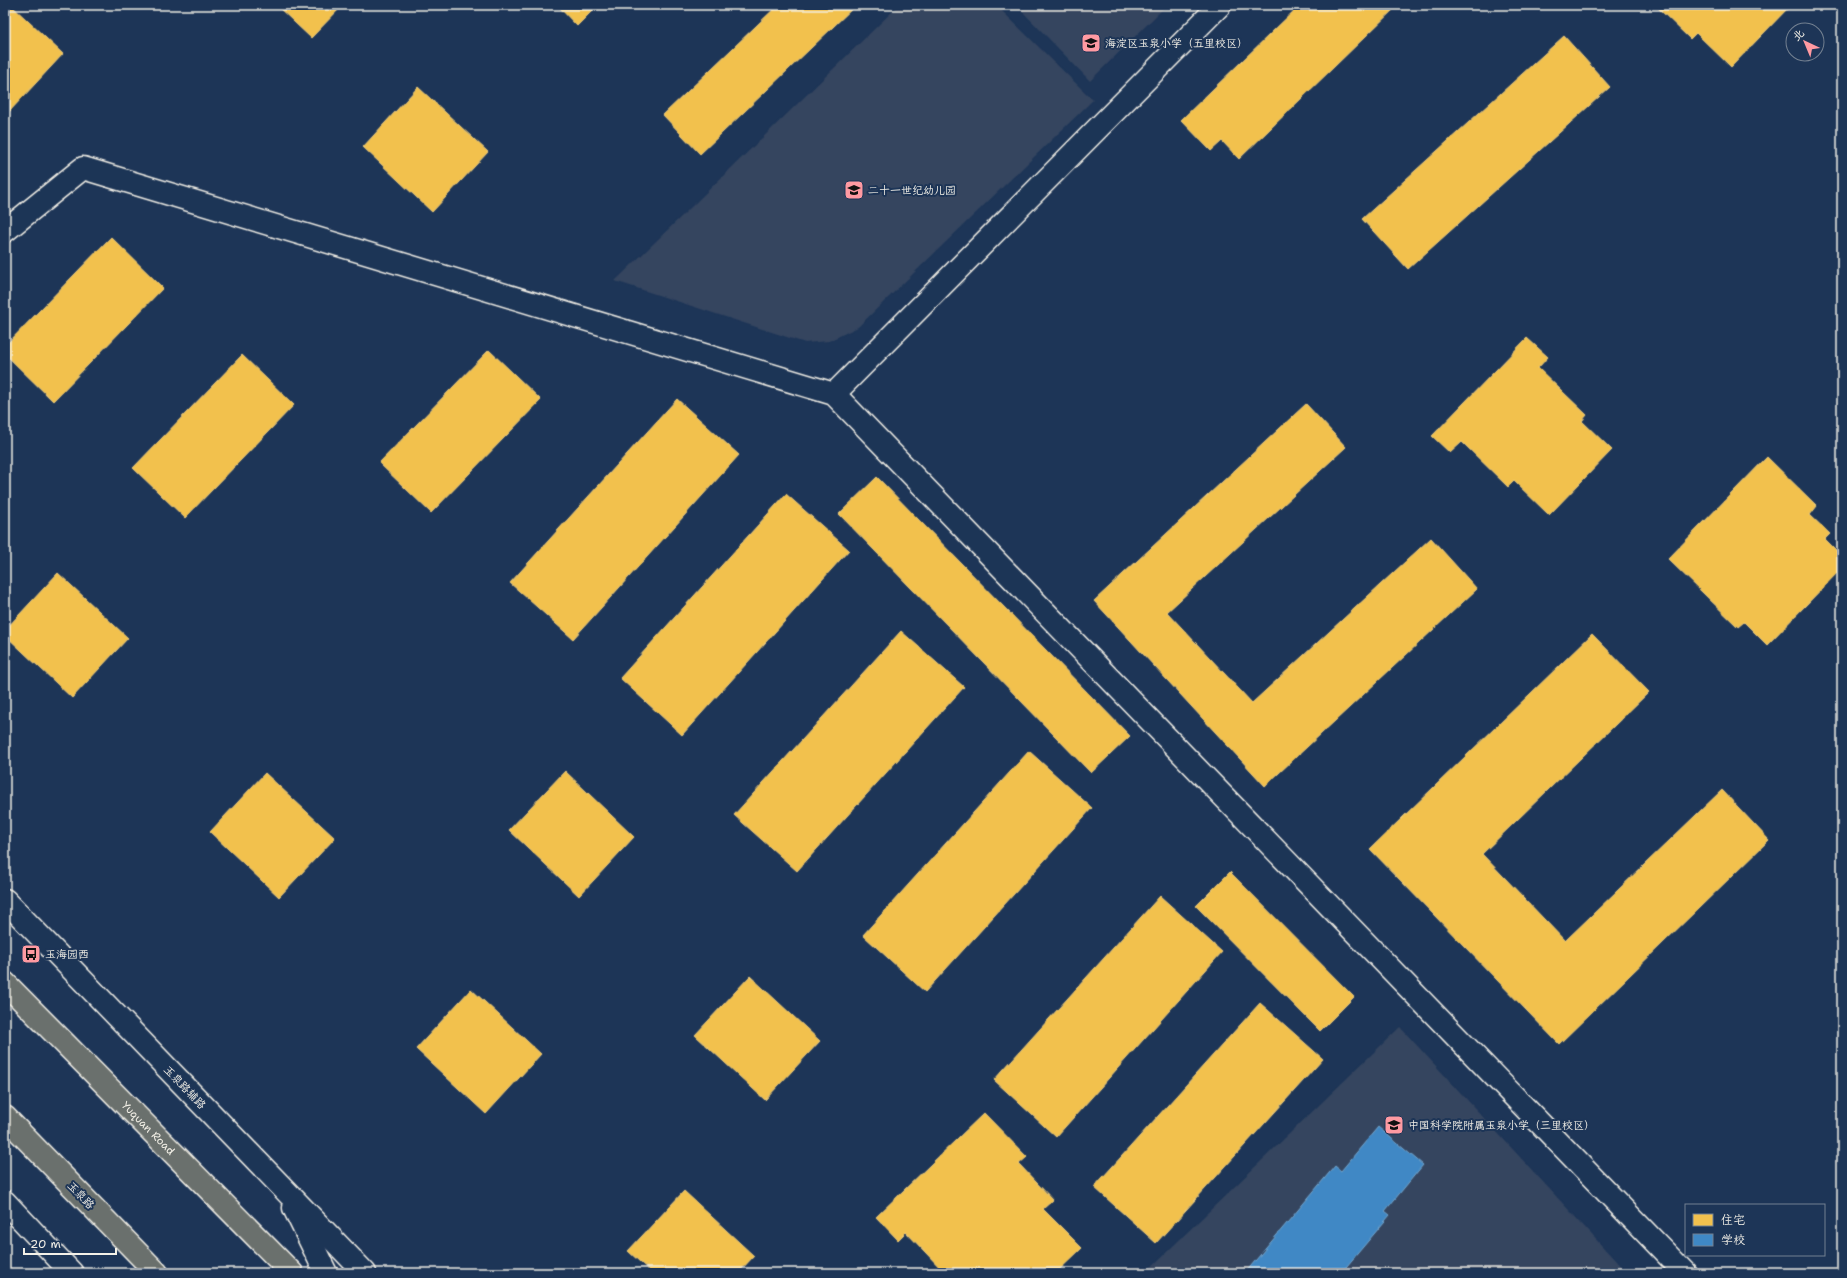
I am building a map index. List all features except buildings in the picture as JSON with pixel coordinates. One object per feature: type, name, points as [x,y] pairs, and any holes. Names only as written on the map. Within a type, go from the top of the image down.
[{"type":"main road","name":"Yuquan Road","points":[[5,983],[292,1273]]},
{"type":"main road","name":"玉泉路","points":[[5,1117],[157,1273]]},
{"type":"street","points":[[834,394],[1220,5]]},
{"type":"street","points":[[5,231],[83,168],[834,394],[1685,1273]]},
{"type":"street","name":"玉泉路辅路","points":[[5,900],[366,1273]]},
{"type":"street","points":[[285,1190],[326,1273]]},
{"type":"street","points":[[5,1202],[72,1273]]},
{"type":"shaded area","name":"二十一世纪幼儿园","points":[[899,5],[996,5],[1093,100],[858,327],[829,341],[805,343],[615,281]]},
{"type":"shaded area","name":"海淀区玉泉小学（五里校区）","points":[[1016,5],[1167,5],[1090,81]]},
{"type":"shaded area","name":"中国科学院附属玉泉小学（三里校区）","points":[[1400,1027],[1627,1273],[1145,1273]]},
{"type":"place","name":"海淀区玉泉小学（五里校区）","points":[[1091,43]]},
{"type":"place","name":"二十一世纪幼儿园","points":[[854,190]]},
{"type":"place","name":"玉海园西","points":[[31,954]]},
{"type":"place","name":"中国科学院附属玉泉小学（三里校区）","points":[[1394,1125]]}]
